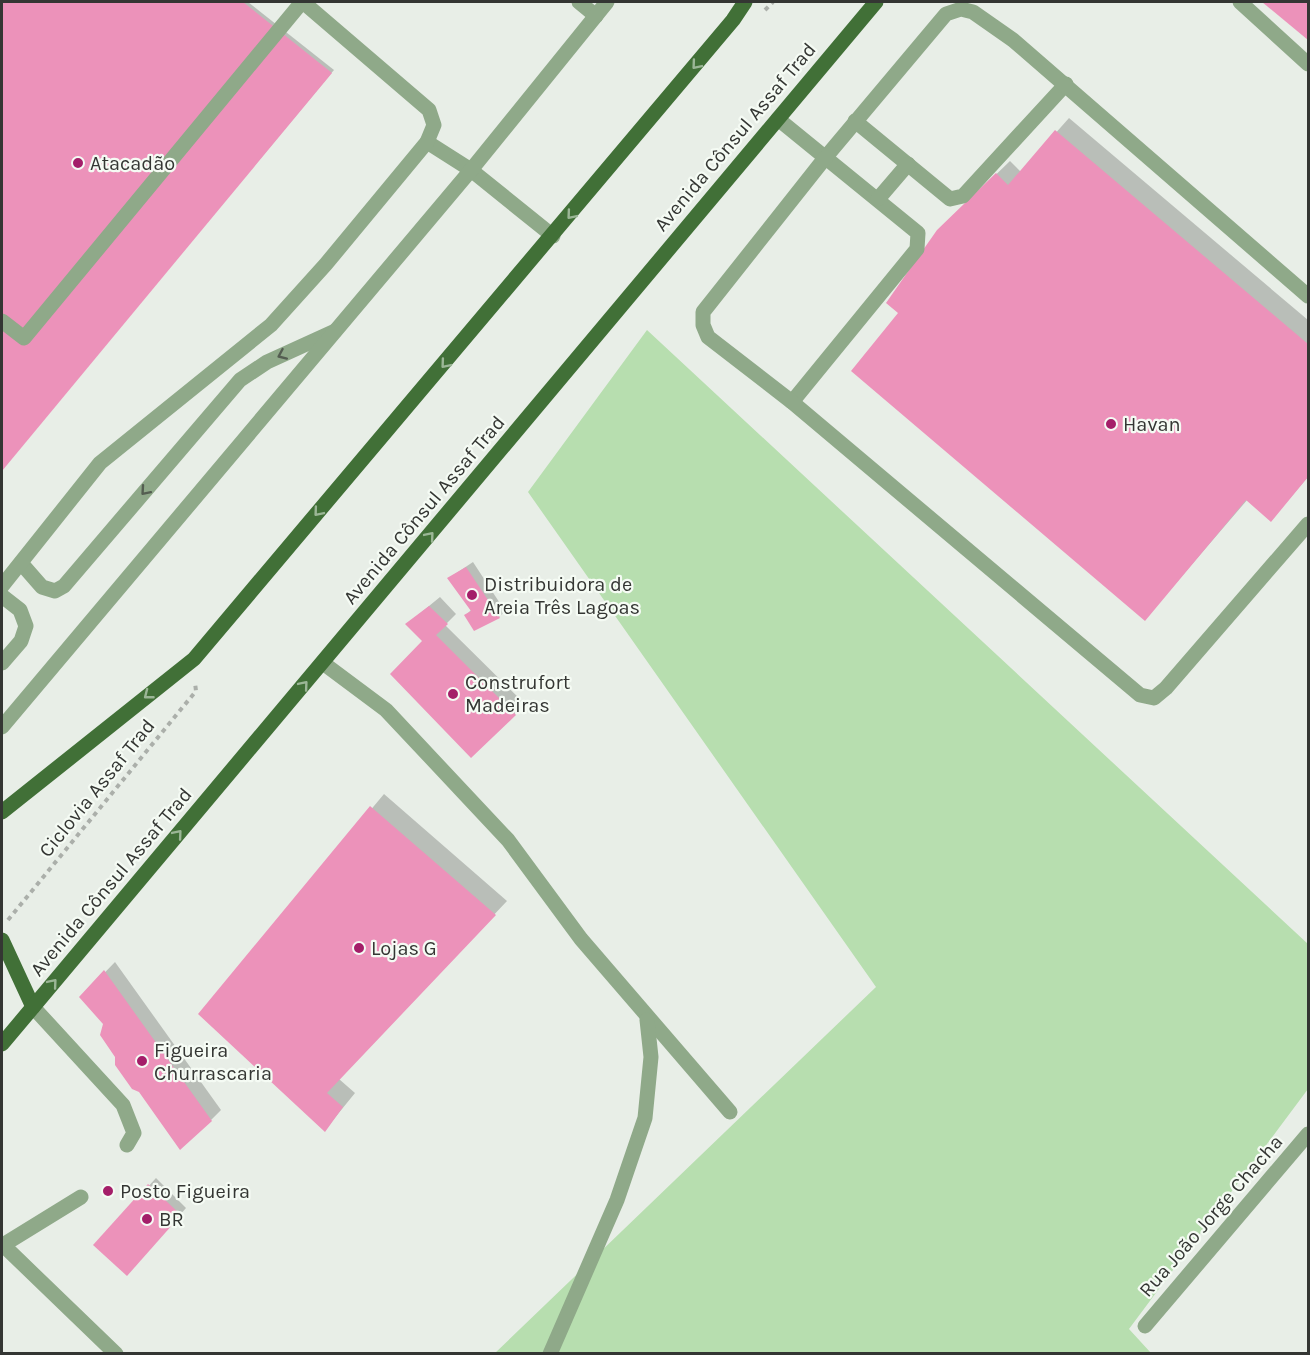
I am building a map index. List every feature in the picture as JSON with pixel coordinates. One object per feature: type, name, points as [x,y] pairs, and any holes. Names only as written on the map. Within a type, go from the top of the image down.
[{"type":"main road","points":[[2,812],[194,659],[554,236],[733,20],[745,2]]},
{"type":"main road","name":"Avenida Cônsul Assaf Trad","points":[[2,1044],[876,2]]},
{"type":"main road","points":[[2,940],[33,1007]]},
{"type":"street","points":[[2,321],[24,338],[303,2],[429,110],[434,124],[427,142],[326,264],[271,325],[100,463],[2,586]]},
{"type":"street","points":[[579,2],[596,16]]},
{"type":"street","points":[[2,727],[471,170],[607,2]]},
{"type":"street","points":[[1240,2],[1308,64]]},
{"type":"street","points":[[1308,296],[1066,84],[973,12],[961,9],[946,14],[825,158],[703,312],[703,325],[708,337],[792,402],[1140,695],[1154,698],[1166,688],[1308,524]]},
{"type":"street","points":[[855,122],[950,199],[963,196],[1066,84]]},
{"type":"street","points":[[778,119],[918,232],[917,249],[792,402]]},
{"type":"street","points":[[427,142],[471,170],[554,236]]},
{"type":"street","points":[[878,199],[908,164]]},
{"type":"street","points":[[21,563],[42,586],[55,591],[64,586],[240,380],[267,362],[336,331]]},
{"type":"street","points":[[2,596],[20,610],[26,626],[21,640],[2,663]]},
{"type":"street","points":[[323,663],[386,710],[507,840],[581,939],[648,1020],[730,1112]]},
{"type":"street","points":[[33,1007],[123,1105],[134,1133],[127,1145]]},
{"type":"street","points":[[550,1353],[617,1200],[645,1118],[651,1057],[648,1020]]},
{"type":"street","name":"Rua João Jorge Chacha","points":[[1145,1326],[1308,1134]]},
{"type":"street","points":[[81,1197],[2,1244],[116,1353]]},
{"type":"path","name":"Ciclovia Assaf Trad","points":[[2,928],[196,691],[194,659]]},
{"type":"green space","points":[[647,330],[1308,944],[1308,1089],[1129,1329],[1151,1353],[494,1354],[876,987],[528,492]]},
{"type":"building","points":[[2,2],[243,2],[332,73],[2,471]]},
{"type":"building","points":[[1262,2],[1308,2],[1308,40]]},
{"type":"building","name":"Havan","points":[[1055,130],[1308,344],[1308,477],[1271,522],[1246,500],[1145,621],[851,371],[898,313],[886,303],[937,230],[996,173],[1008,185]]},
{"type":"building","name":"Distribuidora de Areia Três Lagoas","points":[[466,567],[500,618],[474,631],[464,615],[471,611],[447,578]]},
{"type":"building","name":"Construfort Madeiras","points":[[429,606],[448,624],[436,635],[516,715],[471,758],[390,674],[422,641],[405,624]]},
{"type":"building","name":"Lojas G","points":[[370,806],[496,915],[327,1093],[343,1107],[325,1132],[198,1014]]},
{"type":"building","name":"Figueira Churrascaria","points":[[104,970],[212,1121],[180,1150],[139,1092],[132,1089],[115,1065],[115,1057],[100,1035],[103,1024],[79,997]]},
{"type":"building","name":"BR","points":[[148,1184],[181,1215],[127,1276],[93,1245]]},
{"type":"place","name":"Atacadão","points":[[78,163]]},
{"type":"place","name":"Havan","points":[[1111,424]]},
{"type":"place","name":"Distribuidora de Areia Três Lagoas","points":[[472,595]]},
{"type":"place","name":"Construfort Madeiras","points":[[453,694]]},
{"type":"place","name":"Lojas G","points":[[359,948]]},
{"type":"place","name":"Figueira Churrascaria","points":[[142,1061]]},
{"type":"place","name":"Posto Figueira","points":[[108,1191]]},
{"type":"place","name":"BR","points":[[147,1219]]}]
